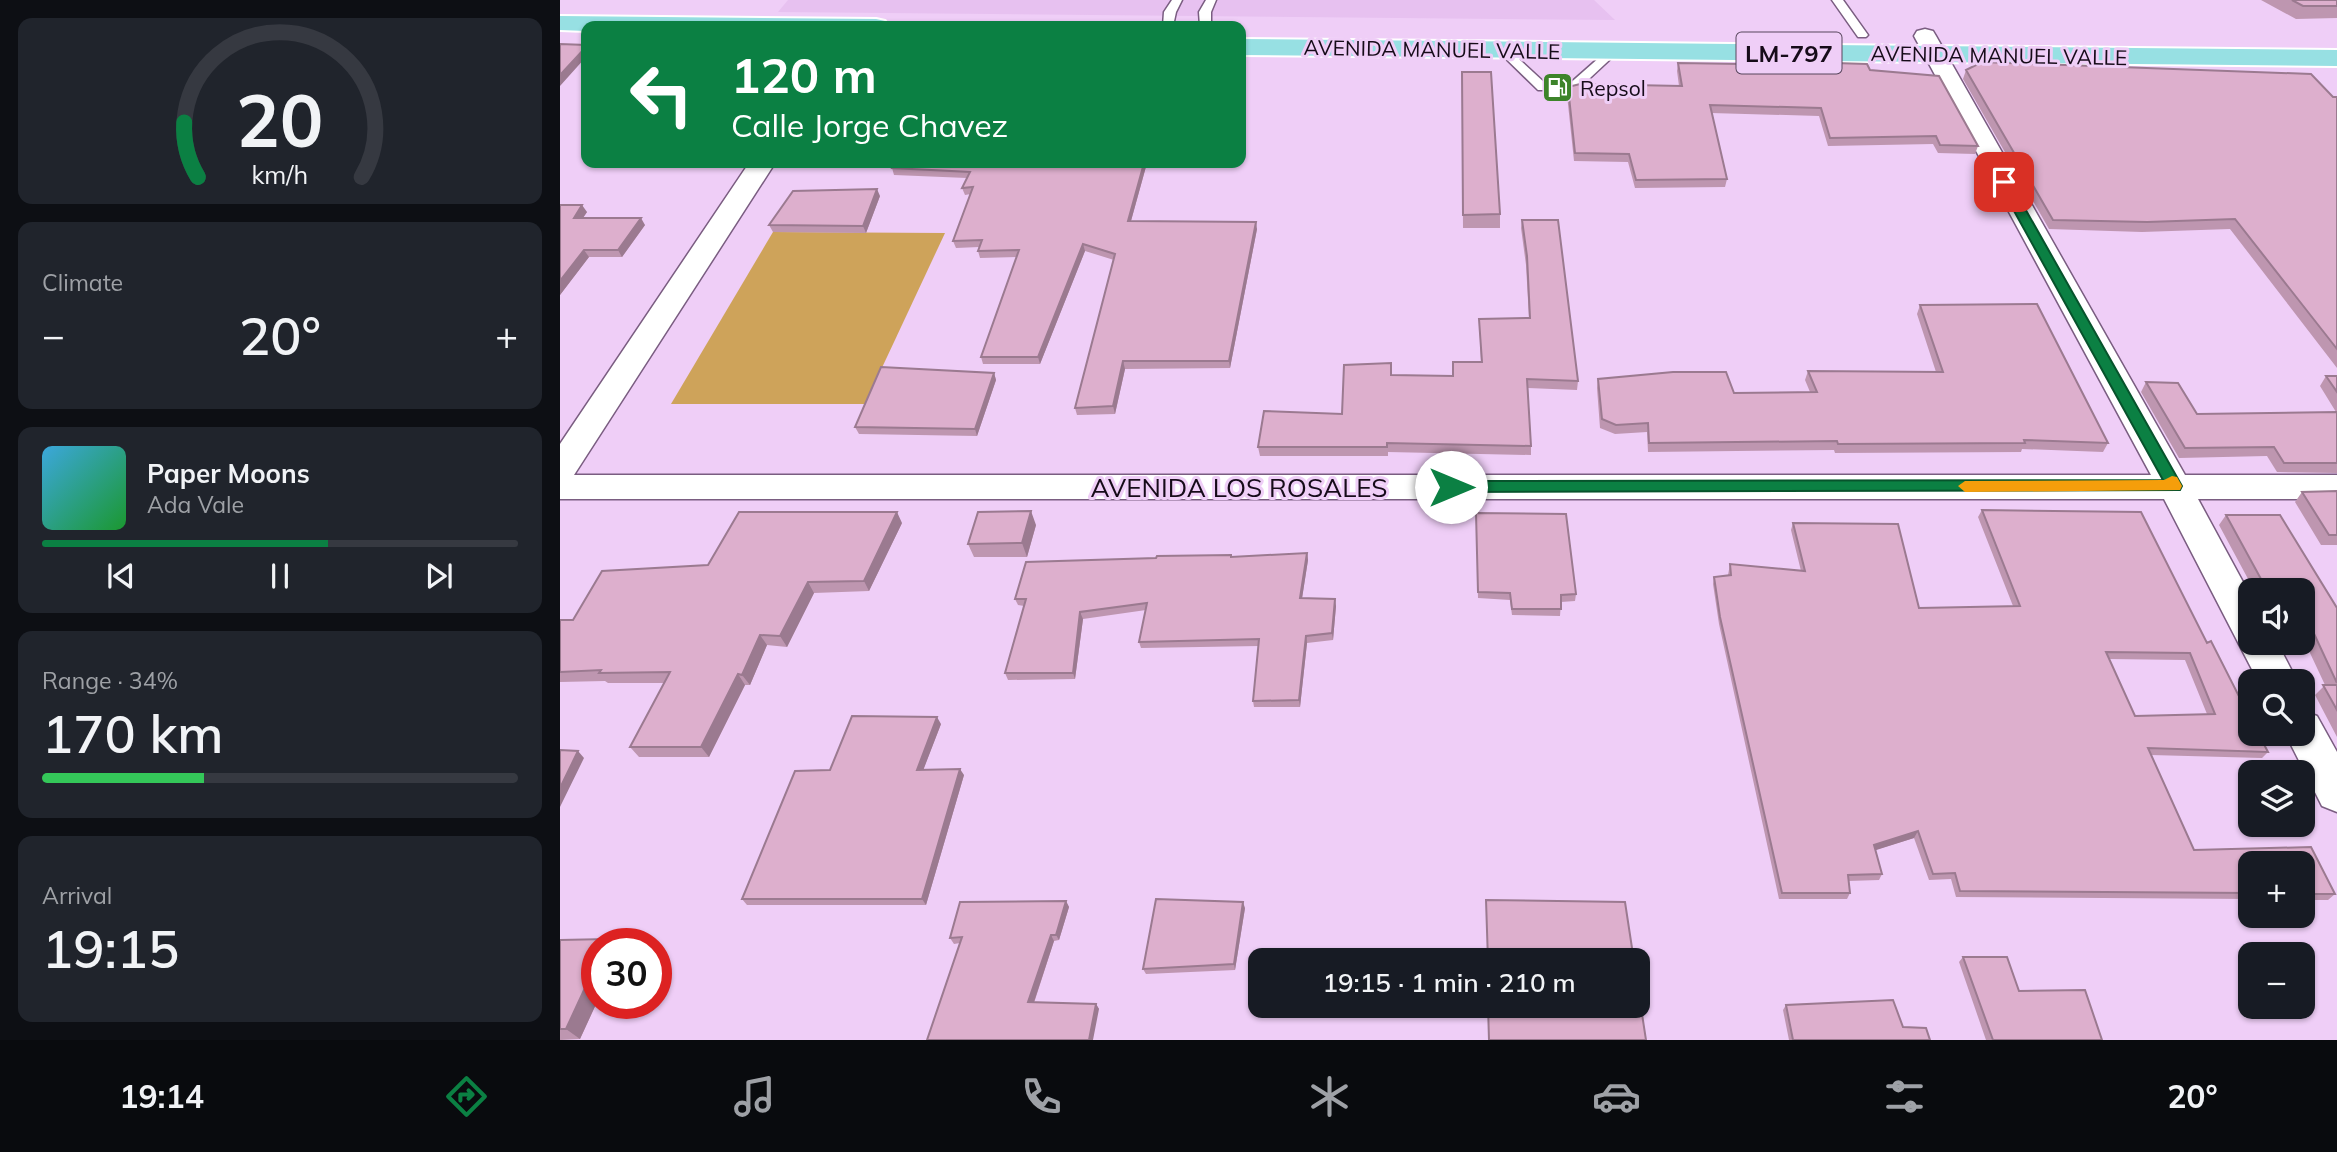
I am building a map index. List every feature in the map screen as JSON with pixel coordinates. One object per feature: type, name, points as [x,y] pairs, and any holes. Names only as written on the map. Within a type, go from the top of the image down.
[{"type":"main road","points":[[560,23],[581,23]]},
{"type":"main road","name":"AVENIDA MANUEL VALLE","points":[[1246,30],[1861,35],[1930,45],[2337,58]]},
{"type":"main road","name":"AVENIDA MANUEL VALLE","points":[[1246,47],[1613,51],[2337,40]]},
{"type":"main road","points":[[560,42],[581,42]]},
{"type":"street","points":[[1930,45],[2238,606]]},
{"type":"street","points":[[560,470],[759,168]]},
{"type":"street","name":"AVENIDA LOS ROSALES","points":[[560,487],[2337,487]]},
{"type":"street","points":[[2312,746],[2337,793]]},
{"type":"lane","points":[[1169,21],[1170,12],[1177,0]]},
{"type":"lane","points":[[1205,21],[1205,12],[1211,0]]},
{"type":"lane","points":[[1837,0],[1861,35]]},
{"type":"lane","points":[[1504,51],[1542,88]]},
{"type":"lane","points":[[1571,89],[1613,51]]},
{"type":"shaded area","points":[[788,0],[1594,0],[1615,20],[778,12]]},
{"type":"shaded area","points":[[773,232],[945,233],[865,404],[671,404]]},
{"type":"building","points":[[2292,0],[2337,0],[2337,6],[2303,6]]},
{"type":"building","points":[[560,44],[581,45],[581,52],[560,75]]},
{"type":"building","points":[[1739,60],[1867,64],[1870,70],[1939,76],[1978,146],[1940,145],[1936,136],[1830,138],[1821,108],[1710,105],[1727,179],[1636,180],[1629,154],[1575,153],[1568,87],[1580,84],[1682,86],[1678,63],[1740,64]]},
{"type":"building","points":[[1982,62],[2311,74],[2333,97],[2337,97],[2337,349],[2235,219],[2147,222],[2053,220],[1966,70]]},
{"type":"building","points":[[1462,72],[1491,72],[1500,214],[1463,215]]},
{"type":"building","points":[[892,168],[1143,168],[1128,221],[1256,222],[1229,361],[1123,361],[1113,406],[1075,408],[1115,254],[1083,244],[1038,357],[981,357],[1019,250],[978,251],[982,240],[953,241],[973,187],[962,188],[970,172]]},
{"type":"building","points":[[877,189],[863,226],[769,225],[793,191]]},
{"type":"building","points":[[560,205],[582,205],[574,218],[641,218],[618,250],[584,250],[560,281]]},
{"type":"building","points":[[1522,220],[1558,220],[1578,381],[1527,379],[1531,446],[1387,443],[1387,447],[1258,447],[1264,411],[1342,414],[1344,365],[1391,363],[1391,375],[1453,376],[1453,362],[1482,362],[1479,319],[1530,318]]},
{"type":"building","points":[[2037,304],[2108,443],[2024,440],[2025,443],[1649,443],[1648,423],[1616,425],[1602,419],[1598,379],[1673,372],[1726,372],[1734,393],[1817,392],[1808,371],[1943,372],[1920,305]]},
{"type":"building","points":[[881,367],[994,373],[975,429],[855,427]]},
{"type":"building","points":[[2326,376],[2337,376],[2337,392]]},
{"type":"building","points":[[2146,382],[2178,383],[2197,414],[2337,412],[2337,463],[2284,463],[2274,447],[2185,448]]},
{"type":"building","points":[[2337,491],[2337,535],[2329,535],[2302,492]]},
{"type":"building","points":[[1982,510],[2141,512],[2207,643],[2211,641],[2238,694],[2238,746],[2265,746],[2268,752],[2148,748],[2194,850],[2311,847],[2313,851],[2238,851],[2238,893],[1960,891],[1955,873],[1933,874],[1918,831],[1874,845],[1882,874],[1848,875],[1850,893],[1782,893],[1720,617],[1714,577],[1731,575],[1730,564],[1805,571],[1793,523],[1898,524],[1919,608],[2020,606]],"holes":[[[2106,652],[2190,653],[2215,714],[2135,716]]]},
{"type":"building","points":[[1031,511],[1022,543],[968,544],[978,512]]},
{"type":"building","points":[[739,512],[897,512],[864,581],[808,582],[780,636],[760,635],[742,675],[738,674],[701,747],[630,747],[670,672],[560,672],[560,620],[573,620],[602,571],[708,565]]},
{"type":"building","points":[[1476,513],[1566,514],[1576,594],[1561,595],[1561,609],[1512,609],[1510,593],[1478,592]]},
{"type":"building","points":[[2226,515],[2280,515],[2337,608],[2337,683],[2315,636],[2315,578],[2260,578]]},
{"type":"building","points":[[1307,553],[1300,598],[1335,599],[1332,633],[1306,636],[1299,700],[1253,701],[1259,639],[1139,642],[1147,603],[1080,612],[1073,673],[1005,673],[1026,599],[1015,599],[1026,562]]},
{"type":"building","points":[[2323,685],[2337,685],[2337,710]]},
{"type":"building","points":[[852,716],[937,717],[917,770],[960,769],[922,899],[742,899],[795,771],[830,770]]},
{"type":"building","points":[[560,750],[578,751],[560,788]]},
{"type":"building","points":[[2315,855],[2335,894],[2315,894]]},
{"type":"building","points":[[1156,899],[1243,902],[1234,964],[1143,969]]},
{"type":"building","points":[[1486,900],[1625,902],[1632,948],[1488,948]]},
{"type":"building","points":[[1066,901],[1056,935],[1051,935],[1028,1002],[1096,1004],[1089,1040],[927,1040],[962,937],[950,938],[960,902]]},
{"type":"building","points":[[560,940],[581,940],[581,997],[566,1029],[560,1029]]},
{"type":"building","points":[[1963,957],[2007,957],[2019,991],[2085,990],[2102,1040],[1993,1040]]},
{"type":"building","points":[[1893,1000],[1903,1027],[1926,1028],[1930,1040],[1793,1040],[1786,1005]]},
{"type":"building","points":[[1488,1018],[1643,1018],[1646,1040],[1489,1040]]},
{"type":"slow traffic","points":[[1965,486],[2174,486],[2172,481]]},
{"type":"place","name":"Repsol","points":[[1557,88]]},
{"type":"route","points":[[1451,487],[2174,486],[2004,182]]}]
